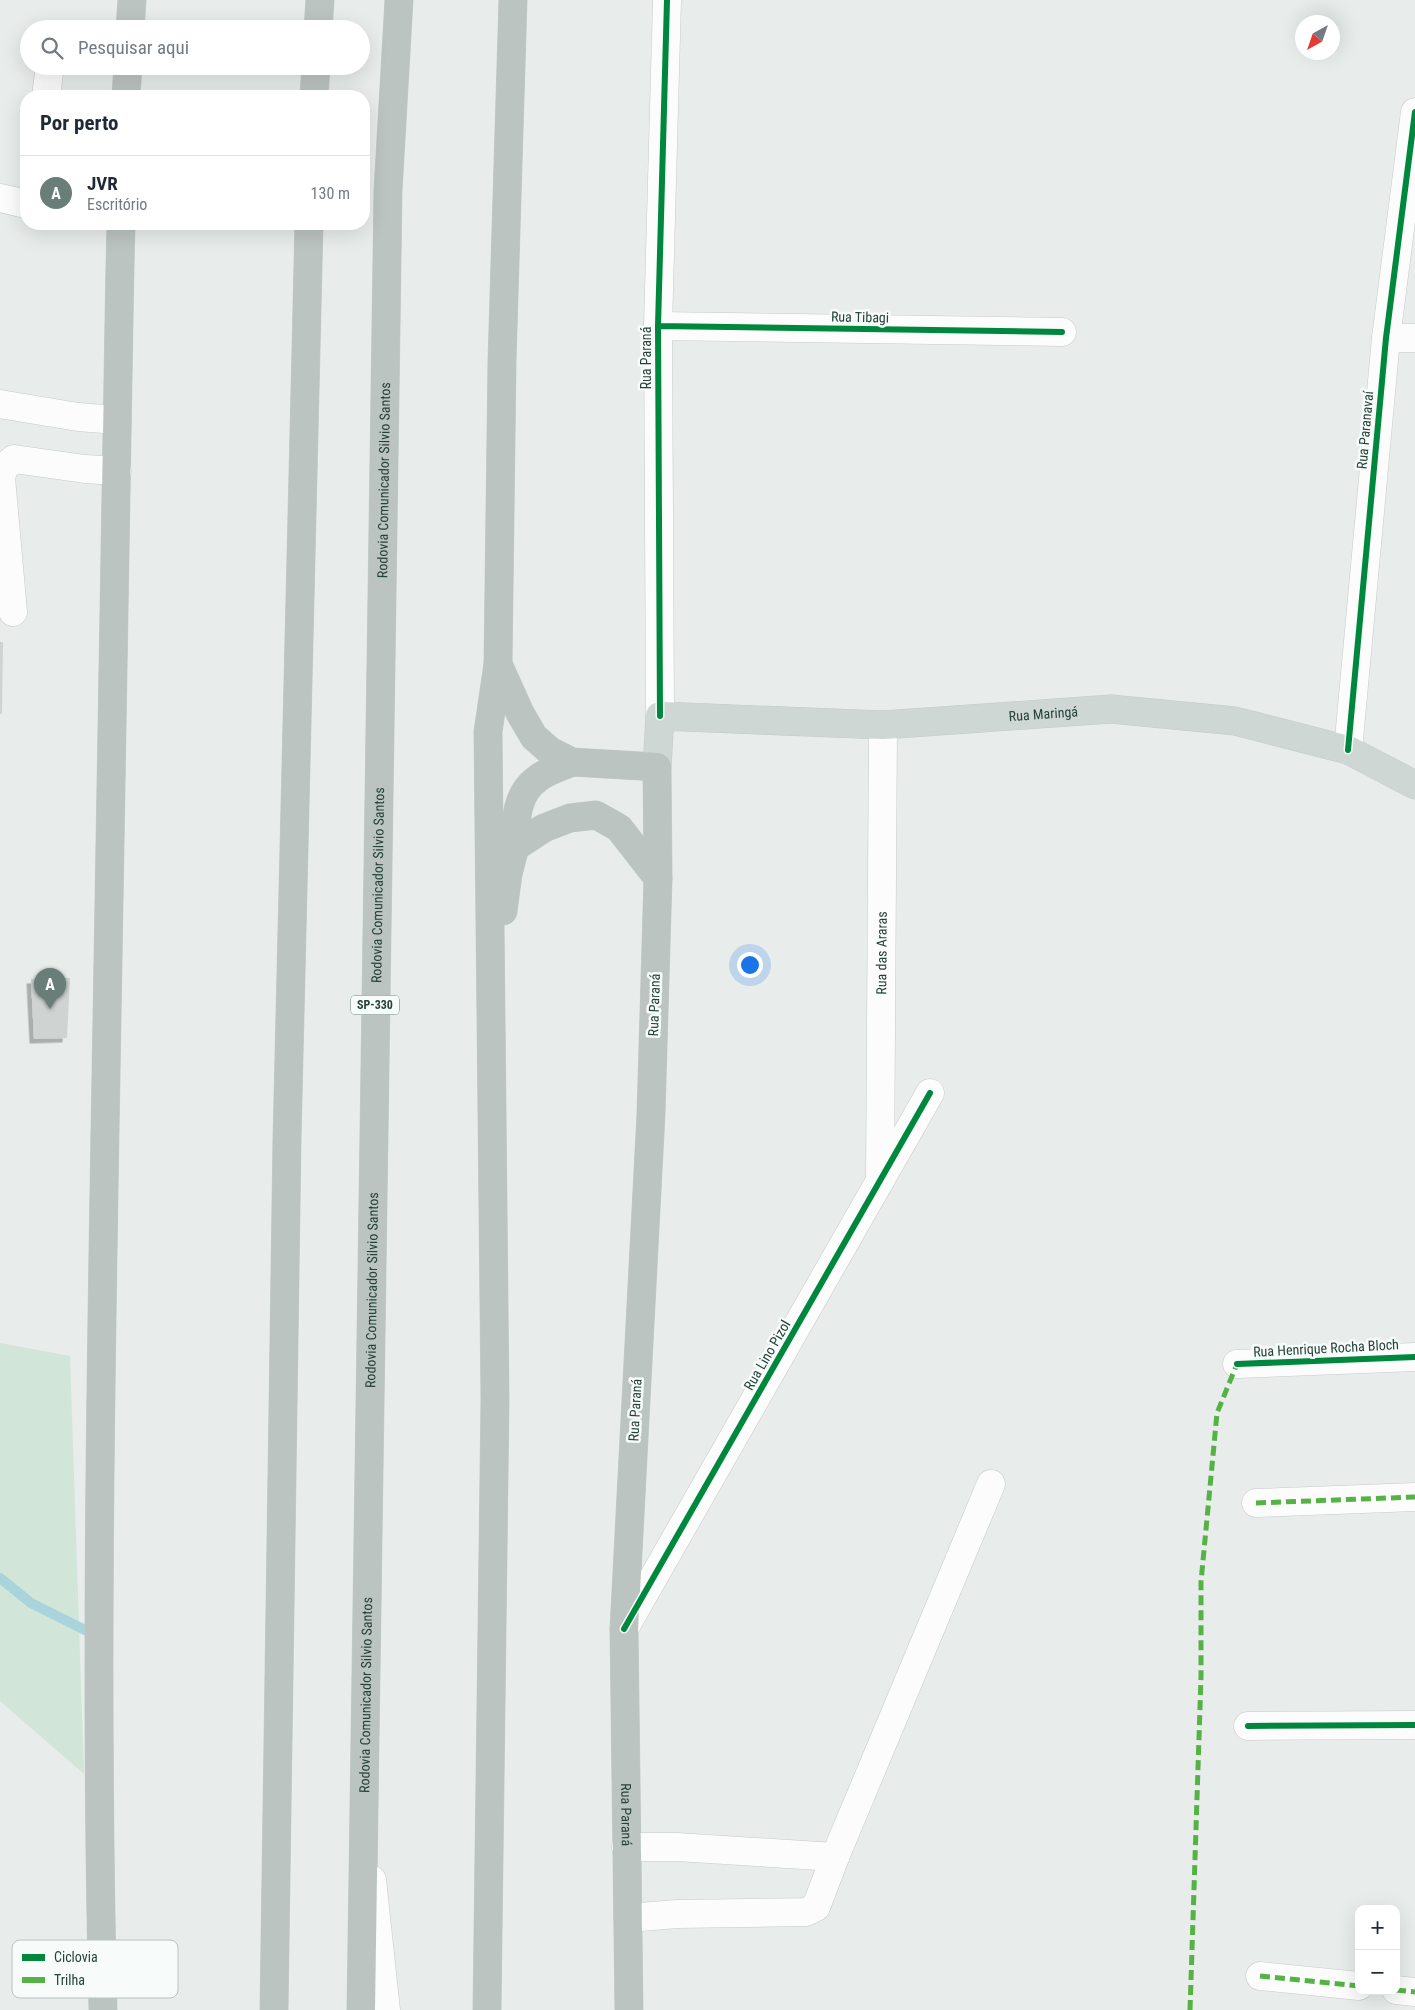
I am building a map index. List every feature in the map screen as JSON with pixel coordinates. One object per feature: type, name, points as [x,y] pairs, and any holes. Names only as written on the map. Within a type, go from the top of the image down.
[{"type":"highway","points":[[131,20],[132,0]]},
{"type":"highway","points":[[319,20],[320,0]]},
{"type":"highway","name":"Rodovia Comunicador Silvio Santos","points":[[360,2010],[388,191],[399,0]]},
{"type":"highway","points":[[487,2010],[495,1399],[489,1000],[488,732],[498,664],[502,371],[513,0]]},
{"type":"highway","points":[[126,90],[127,75]]},
{"type":"highway","points":[[314,90],[315,75]]},
{"type":"highway","points":[[101,1940],[99,1856],[100,1508],[104,1161],[117,471],[118,230]]},
{"type":"highway","points":[[274,2010],[287,1139],[309,230]]},
{"type":"highway","points":[[498,664],[520,714],[534,737],[550,750],[572,762],[657,766]]},
{"type":"highway","points":[[489,1000],[508,874],[515,847],[518,807],[525,790],[537,778],[572,762]]},
{"type":"highway","name":"Rua Paraná","points":[[629,2010],[624,1629],[651,1114],[658,878],[657,766]]},
{"type":"highway","points":[[515,847],[544,828],[570,818],[596,815],[619,828],[658,878]]},
{"type":"main road","name":"Rua Maringá","points":[[660,716],[883,725],[1112,709],[1235,721],[1348,750],[1415,785]]},
{"type":"main road","name":"Rua Paraná","points":[[657,766],[660,716]]},
{"type":"street","name":"Rua Paraná","points":[[660,716],[658,326],[667,0]]},
{"type":"street","points":[[47,90],[49,75]]},
{"type":"street","name":"Rua Paranavaí","points":[[1348,750],[1386,338],[1415,112]]},
{"type":"street","points":[[0,198],[20,203]]},
{"type":"street","name":"Rua Tibagi","points":[[658,326],[1062,332]]},
{"type":"street","points":[[1386,338],[1415,338]]},
{"type":"street","points":[[0,404],[78,417],[116,420]]},
{"type":"street","points":[[13,612],[1,478],[4,467],[14,459],[85,469],[117,471]]},
{"type":"street","name":"Rua das Araras","points":[[880,1182],[883,725]]},
{"type":"street","name":"Rua Lino Pizol","points":[[624,1629],[930,1093]]},
{"type":"street","name":"Rua Henrique Rocha Bloch","points":[[1237,1364],[1415,1356]]},
{"type":"street","points":[[628,1918],[677,1914],[806,1912],[816,1907],[835,1857],[991,1484]]},
{"type":"street","points":[[1256,1502],[1415,1497]]},
{"type":"street","points":[[1248,1726],[1415,1725]]},
{"type":"street","points":[[364,1798],[386,2010]]},
{"type":"street","points":[[626,1847],[677,1847],[835,1857]]},
{"type":"street","points":[[1260,1976],[1355,1986]]},
{"type":"street","points":[[1400,1990],[1415,1992]]},
{"type":"green space","points":[[0,1343],[70,1356],[84,1774],[0,1701]]},
{"type":"building","points":[[0,642],[3,642],[2,714],[0,714]]},
{"type":"building","points":[[70,978],[67,1038],[34,1039],[31,979]]},
{"type":"waterway","points":[[0,1578],[31,1603],[97,1636]]},
{"type":"marked path","points":[[1190,2010],[1201,1677],[1201,1582],[1217,1413],[1237,1364]]},
{"type":"marked path","points":[[1256,1503],[1415,1497]]},
{"type":"marked path","points":[[1260,1976],[1355,1986]]},
{"type":"marked path","points":[[1400,1990],[1415,1992]]},
{"type":"cycle path","points":[[660,716],[658,326],[667,0]]},
{"type":"cycle path","points":[[1348,750],[1386,338],[1415,112]]},
{"type":"cycle path","points":[[658,326],[1062,332]]},
{"type":"cycle path","points":[[624,1629],[930,1093]]},
{"type":"cycle path","points":[[1237,1364],[1415,1357]]},
{"type":"cycle path","points":[[1248,1726],[1415,1725]]},
{"type":"place","name":"JVR","points":[[50,1009]]}]
